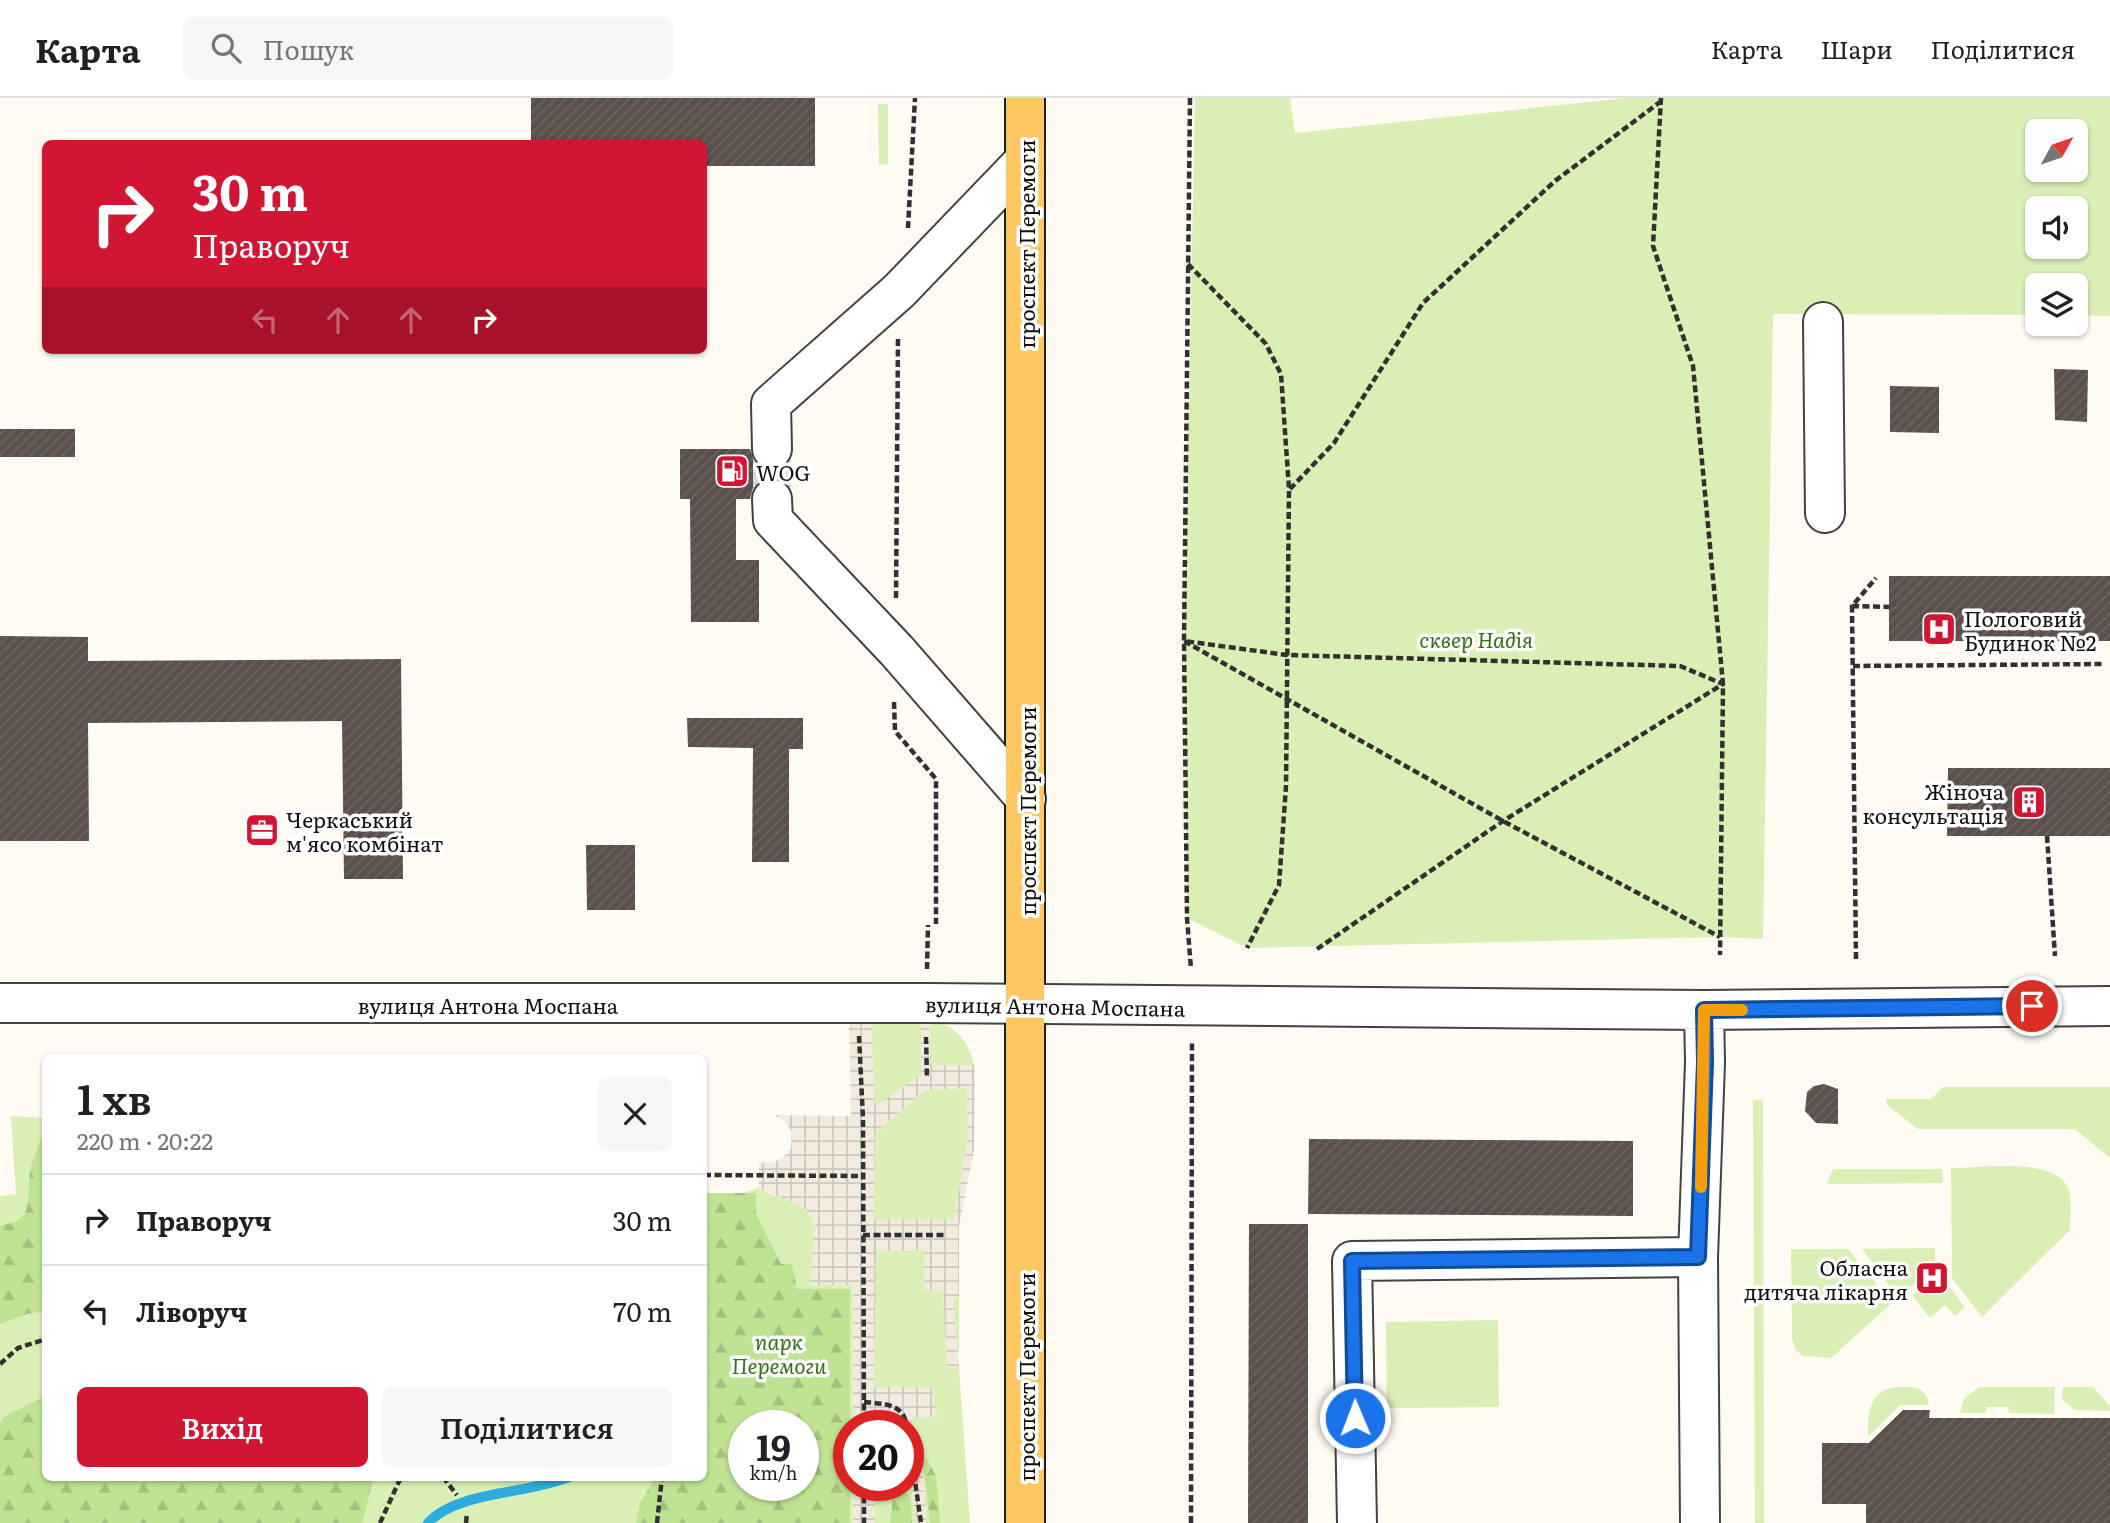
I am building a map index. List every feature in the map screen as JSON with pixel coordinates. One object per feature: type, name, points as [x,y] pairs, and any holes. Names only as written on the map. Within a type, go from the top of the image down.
[{"type":"main road","name":"проспект Перемоги","points":[[1025,98],[1025,1523]]},
{"type":"street","points":[[772,449],[771,404],[899,291],[1025,160]]},
{"type":"street","points":[[1823,322],[1825,513]]},
{"type":"street","points":[[772,499],[773,520],[897,651],[1026,799]]},
{"type":"street","name":"вулиця Антона Моспана","points":[[0,1003],[857,1004],[1704,1010],[2110,1006]]},
{"type":"street","points":[[1700,1523],[1698,1257],[1705,1062],[1704,1010]]},
{"type":"street","points":[[1357,1523],[1352,1261],[1698,1257]]},
{"type":"path","points":[[907,236],[915,98]]},
{"type":"path","points":[[1190,98],[1184,641],[1187,919],[1193,1007],[1191,1523]]},
{"type":"path","points":[[1289,489],[1334,443],[1423,303],[1555,181],[1661,100]]},
{"type":"path","points":[[1661,100],[1653,246],[1693,366],[1723,684],[1720,955]]},
{"type":"path","points":[[1188,264],[1266,344],[1281,373],[1289,489],[1286,786],[1279,885],[1247,948]]},
{"type":"path","points":[[896,604],[899,291]]},
{"type":"path","points":[[1856,959],[1853,606],[1876,578]]},
{"type":"path","points":[[1853,606],[1889,607]]},
{"type":"path","points":[[1184,641],[1287,655],[1680,666],[1723,684]]},
{"type":"path","points":[[1184,641],[1503,821],[1720,937]]},
{"type":"path","points":[[1853,666],[2102,664]]},
{"type":"path","points":[[1317,949],[1503,821],[1723,684]]},
{"type":"path","points":[[894,701],[895,731],[936,779],[936,924]]},
{"type":"path","points":[[2047,836],[2055,956]]},
{"type":"path","points":[[857,1004],[863,1176],[863,1410]]},
{"type":"path","points":[[707,1175],[863,1176]]},
{"type":"path","points":[[863,1235],[946,1235]]},
{"type":"path","points":[[0,1364],[18,1348],[42,1340]]},
{"type":"path","points":[[863,1402],[892,1405],[898,1410]]},
{"type":"path","points":[[380,1523],[399,1481]]},
{"type":"path","points":[[446,1481],[457,1495]]},
{"type":"path","points":[[657,1523],[662,1481]]},
{"type":"path","points":[[864,1501],[864,1523]]},
{"type":"path","points":[[918,1501],[921,1523]]},
{"type":"path","points":[[466,1523],[467,1513]]},
{"type":"green space","name":"сквер Надія","points":[[1195,98],[1290,98],[1295,133],[1627,98],[2110,98],[2110,316],[2088,315],[2088,273],[2025,273],[2025,315],[1773,314],[1763,939],[1720,937],[1247,948],[1187,918],[1184,641]]},
{"type":"green space","points":[[878,104],[888,104],[888,164],[879,165]]},
{"type":"green space","points":[[921,1019],[921,1075],[875,1107],[871,1028],[879,1020]]},
{"type":"green space","points":[[929,1020],[946,1026],[959,1035],[969,1048],[974,1065],[931,1065]]},
{"type":"green space","points":[[1943,1087],[2110,1087],[2110,1158],[2075,1129],[1918,1129],[1887,1105],[1886,1099],[1931,1099]]},
{"type":"green space","points":[[967,1088],[968,1138],[954,1220],[874,1221],[875,1133],[925,1090]]},
{"type":"green space","points":[[1753,1100],[1763,1100],[1764,1523],[1755,1523]]},
{"type":"green space","name":"парк Перемоги","points":[[11,1116],[42,1118],[42,1481],[707,1481],[707,1205],[759,1188],[775,1196],[778,1193],[809,1213],[814,1227],[815,1249],[853,1285],[853,1410],[833,1410],[833,1501],[853,1501],[853,1523],[0,1523],[0,1196],[16,1194]]},
{"type":"green space","points":[[42,1137],[42,1312],[0,1324],[0,1225],[12,1223],[25,1213],[29,1198],[30,1171]]},
{"type":"green space","points":[[2014,1166],[2046,1171],[2059,1177],[2067,1186],[2070,1196],[2070,1230],[1982,1317],[1952,1278],[1951,1168]]},
{"type":"green space","points":[[1833,1169],[1942,1169],[1943,1183],[1827,1184]]},
{"type":"green space","points":[[707,1193],[756,1193],[756,1214],[781,1264],[792,1264],[797,1289],[850,1289],[850,1410],[833,1410],[833,1501],[850,1501],[850,1523],[636,1523],[640,1503],[654,1481],[707,1481]]},
{"type":"green space","points":[[1935,1248],[1935,1265],[1899,1298],[1862,1249]]},
{"type":"green space","points":[[1791,1249],[1848,1249],[1892,1303],[1831,1358],[1803,1356],[1795,1349],[1792,1338]]},
{"type":"green space","points":[[924,1250],[924,1290],[943,1290],[947,1366],[959,1368],[970,1523],[926,1523],[924,1410],[902,1410],[874,1387],[876,1251]]},
{"type":"green space","points":[[1938,1272],[1965,1307],[1955,1316],[1945,1305],[1930,1318],[1912,1295]]},
{"type":"green space","points":[[959,1297],[959,1354],[956,1352],[953,1299]]},
{"type":"green space","points":[[1498,1320],[1499,1407],[1387,1408],[1386,1322]]},
{"type":"green space","points":[[1895,1387],[1917,1388],[1925,1394],[1929,1405],[1900,1405],[1868,1437],[1871,1405],[1879,1394]]},
{"type":"green space","points":[[1979,1387],[2055,1387],[2054,1414],[2009,1413],[2008,1407],[1986,1407],[1986,1413],[1960,1413],[1964,1399]]},
{"type":"green space","points":[[2063,1387],[2093,1387],[2110,1406],[2110,1411],[2075,1410],[2062,1400]]},
{"type":"green space","points":[[42,1398],[42,1481],[373,1481],[362,1523],[0,1523],[0,1423],[5,1416]]},
{"type":"green space","points":[[926,1457],[936,1476],[940,1523],[930,1523],[924,1461]]},
{"type":"green space","points":[[874,1501],[913,1501],[917,1523],[874,1523]]},
{"type":"green space","points":[[893,1501],[910,1501],[912,1523],[890,1523]]},
{"type":"shaded area","points":[[921,1019],[929,1020],[931,1065],[974,1065],[974,1149],[959,1226],[959,1297],[953,1299],[959,1368],[947,1367],[943,1290],[924,1290],[924,1250],[876,1251],[874,1387],[932,1387],[937,1417],[924,1418],[924,1410],[853,1410],[853,1285],[810,1285],[815,1222],[802,1206],[759,1188],[759,1163],[775,1162],[791,1148],[792,1132],[785,1121],[774,1115],[851,1116],[849,1020],[879,1020],[871,1028],[875,1106],[921,1075]],"holes":[[[967,1088],[968,1138],[954,1220],[874,1220],[875,1133],[925,1090]]]},
{"type":"shaded area","points":[[924,1480],[926,1523],[917,1523],[913,1501],[924,1501]]},
{"type":"shaded area","points":[[853,1501],[874,1501],[874,1523],[853,1523]]},
{"type":"building","points":[[531,98],[815,98],[815,166],[707,166],[707,140],[531,140]]},
{"type":"building","points":[[2054,369],[2088,370],[2087,422],[2055,420]]},
{"type":"building","points":[[1890,386],[1939,387],[1939,433],[1890,432]]},
{"type":"building","points":[[0,429],[75,429],[75,457],[0,457]]},
{"type":"building","points":[[680,449],[750,449],[754,461],[761,468],[772,471],[783,468],[789,462],[789,486],[781,479],[770,477],[753,488],[750,499],[736,499],[736,560],[759,560],[759,622],[691,622],[690,499],[680,499]]},
{"type":"building","points":[[1889,576],[2110,576],[2110,641],[1889,641]]},
{"type":"building","points":[[0,636],[88,637],[88,661],[401,659],[403,879],[344,879],[342,721],[88,723],[89,841],[0,841]]},
{"type":"building","points":[[687,718],[803,718],[803,749],[789,749],[789,862],[752,862],[753,748],[688,747]]},
{"type":"building","name":"Жіноча консультація","points":[[1948,768],[2110,768],[2110,836],[1947,836]]},
{"type":"building","points":[[586,845],[635,845],[635,910],[587,910]]},
{"type":"building","points":[[1824,1084],[1838,1089],[1838,1124],[1816,1123],[1805,1111],[1807,1092],[1814,1086]]},
{"type":"building","points":[[1309,1139],[1633,1141],[1633,1216],[1308,1214]]},
{"type":"building","points":[[1249,1224],[1308,1224],[1308,1523],[1248,1523]]},
{"type":"building","points":[[1903,1410],[1930,1410],[1929,1418],[2110,1418],[2110,1523],[1866,1523],[1866,1504],[1822,1504],[1822,1443],[1869,1443]]},
{"type":"waterway","points":[[428,1523],[456,1505],[558,1481]]},
{"type":"tunnel","points":[[772,449],[772,499]]},
{"type":"slow traffic","points":[[1701,1187],[1704,1010],[1742,1010]]},
{"type":"place","name":"WOG","points":[[732,471]]},
{"type":"place","name":"Пологовий Будинок №2","points":[[1939,629]]},
{"type":"place","name":"Жіноча консультація","points":[[2029,802]]},
{"type":"place","name":"Черкаський м'ясо комбінат","points":[[262,830]]},
{"type":"place","name":"Обласна дитяча лікарня","points":[[1932,1278]]},
{"type":"route","points":[[1355,1418],[1352,1261],[1698,1257],[1705,1062],[1704,1010],[2032,1006]]}]
